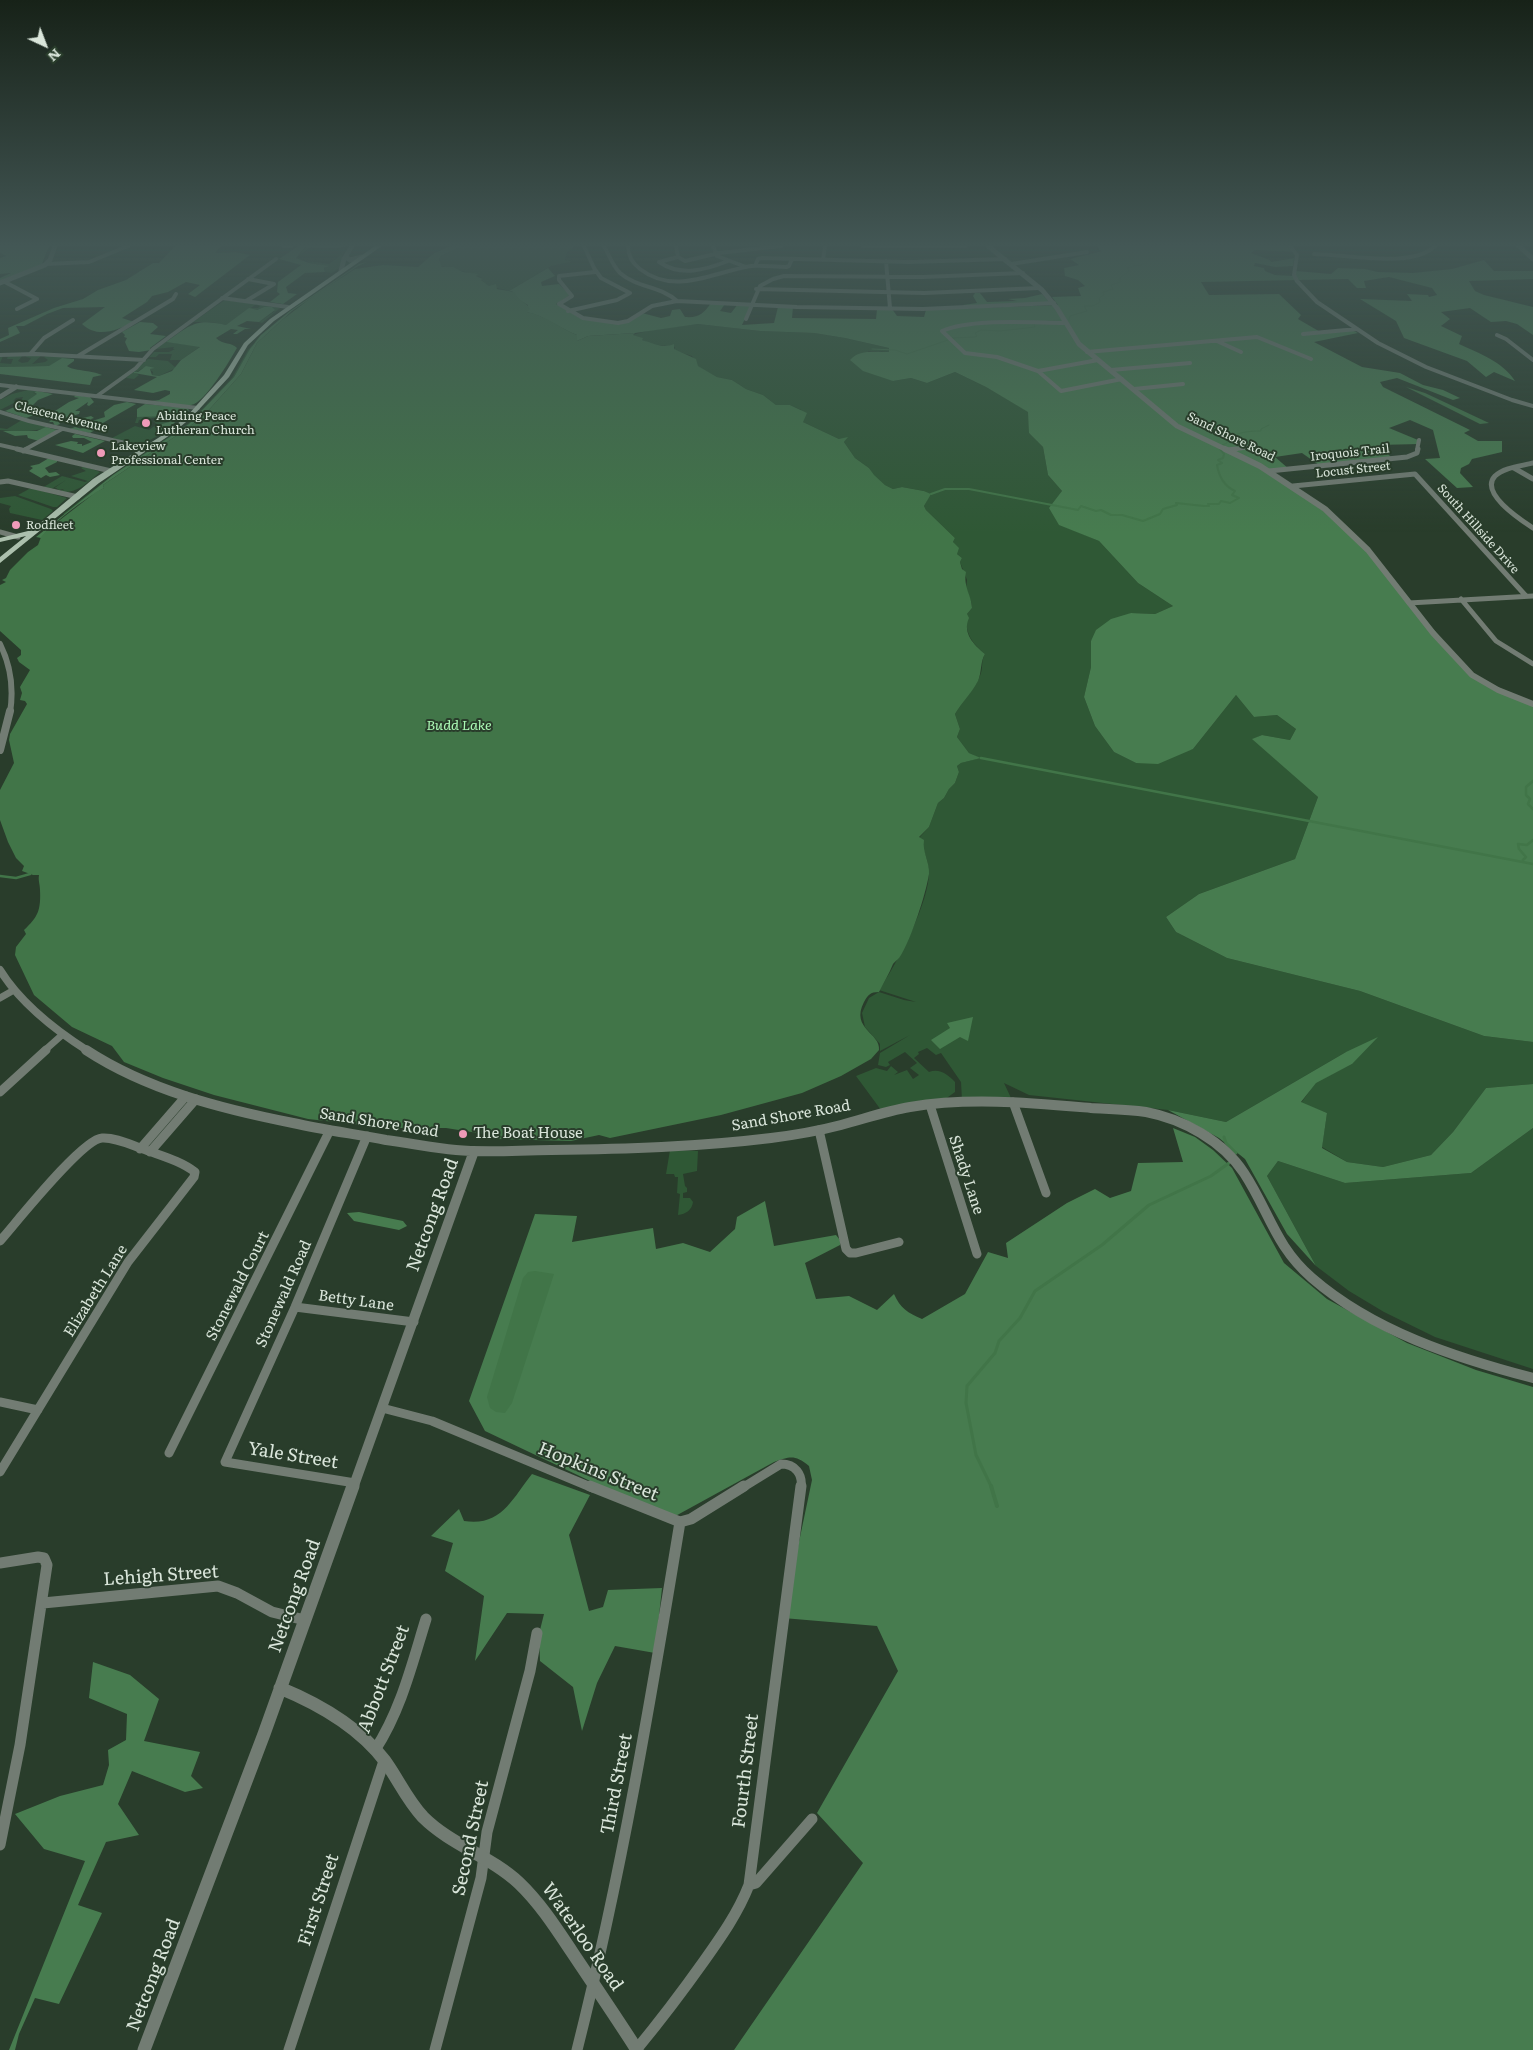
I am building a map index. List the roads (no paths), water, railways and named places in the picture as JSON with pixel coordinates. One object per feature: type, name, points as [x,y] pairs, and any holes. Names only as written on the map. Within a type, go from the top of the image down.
[{"type":"main road","points":[[0,561],[111,471],[178,426],[198,408],[227,376],[248,342]]},
{"type":"main road","points":[[0,539],[18,537],[41,527]]},
{"type":"street","points":[[31,353],[41,342]]},
{"type":"street","points":[[78,356],[103,342]]},
{"type":"street","points":[[97,396],[135,369],[153,349],[163,342]]},
{"type":"street","points":[[953,342],[967,354],[997,357],[1038,371],[1061,391],[1122,379]]},
{"type":"street","name":"Sand Shore Road","points":[[1078,342],[1176,426],[1269,472],[1293,486],[1325,509],[1352,532],[1381,565],[1433,633],[1475,677],[1498,690],[1533,704]]},
{"type":"street","points":[[1088,352],[1210,342]]},
{"type":"street","points":[[1219,342],[1240,352]]},
{"type":"street","points":[[1270,342],[1311,360]]},
{"type":"street","points":[[1376,342],[1421,365],[1512,400],[1533,406]]},
{"type":"street","points":[[1510,342],[1533,360]]},
{"type":"street","points":[[0,355],[31,353],[144,360]]},
{"type":"street","points":[[1038,371],[1098,360]]},
{"type":"street","points":[[1111,370],[1190,363]]},
{"type":"street","points":[[1134,389],[1183,384]]},
{"type":"street","points":[[0,385],[198,408]]},
{"type":"street","points":[[0,397],[16,387]]},
{"type":"street","name":"Cleacene Avenue","points":[[0,412],[62,429],[147,448]]},
{"type":"street","points":[[24,450],[62,429]]},
{"type":"street","name":"Iroquois Trail","points":[[1269,472],[1407,457],[1418,453],[1419,440]]},
{"type":"street","points":[[0,445],[111,471]]},
{"type":"street","points":[[1227,450],[1251,447]]},
{"type":"street","points":[[1533,463],[1494,476],[1490,489],[1515,516],[1533,528]]},
{"type":"street","points":[[1514,468],[1533,479]]},
{"type":"street","name":"Locust Street","points":[[1293,486],[1415,474]]},
{"type":"street","name":"South Hillside Drive","points":[[1415,474],[1526,596]]},
{"type":"street","points":[[1,482],[8,481],[78,497]]},
{"type":"street","points":[[0,532],[18,537]]},
{"type":"street","points":[[0,539],[6,534]]},
{"type":"street","points":[[1409,603],[1533,596]]},
{"type":"street","points":[[1461,599],[1496,641],[1533,664]]},
{"type":"street","points":[[0,644],[8,662],[13,694],[0,750]]},
{"type":"street","points":[[0,664],[8,662]]},
{"type":"street","name":"Sand Shore Road","points":[[0,971],[14,990],[47,1023],[94,1057],[186,1096],[244,1113],[330,1130],[474,1152],[701,1145],[760,1140],[819,1130],[901,1109],[930,1105],[1014,1102],[1051,1103],[1140,1112],[1161,1116],[1181,1123],[1213,1142],[1233,1159],[1250,1182],[1274,1232],[1285,1248],[1302,1268],[1332,1292],[1376,1319],[1433,1346],[1480,1364],[1533,1378]]},
{"type":"street","points":[[0,998],[14,990]]},
{"type":"street","points":[[0,1092],[62,1035]]},
{"type":"street","points":[[140,1149],[186,1096]]},
{"type":"street","points":[[150,1152],[196,1099]]},
{"type":"street","points":[[1014,1102],[1046,1193]]},
{"type":"street","name":"Shady Lane","points":[[930,1105],[946,1162],[960,1197],[977,1254]]},
{"type":"street","name":"Stonewald Court","points":[[169,1453],[330,1130]]},
{"type":"street","points":[[819,1130],[845,1247],[848,1252],[856,1253],[898,1242]]},
{"type":"street","name":"Stonewald Road","points":[[225,1462],[295,1307],[368,1136]]},
{"type":"street","name":"Elizabeth Lane","points":[[0,1241],[88,1144],[98,1139],[106,1138],[150,1152],[190,1166],[194,1170],[195,1176],[128,1262],[0,1472]]},
{"type":"street","name":"Netcong Road","points":[[144,2050],[305,1620],[474,1152]]},
{"type":"street","name":"Betty Lane","points":[[295,1307],[414,1322]]},
{"type":"street","points":[[0,1402],[38,1410]]},
{"type":"street","name":"Hopkins Street","points":[[382,1408],[432,1421],[466,1434],[546,1469],[680,1522]]},
{"type":"street","name":"Yale Street","points":[[225,1462],[355,1483]]},
{"type":"street","name":"Fourth Street","points":[[637,2050],[719,1940],[740,1908],[750,1885],[764,1762],[802,1480],[799,1471],[785,1463],[776,1466],[691,1518],[680,1522]]},
{"type":"street","name":"Third Street","points":[[577,2050],[602,1954],[652,1693],[680,1522]]},
{"type":"street","points":[[0,1563],[38,1557],[44,1558],[47,1565],[43,1603],[20,1745],[0,1845]]},
{"type":"street","name":"Lehigh Street","points":[[43,1603],[218,1586],[232,1589],[266,1610],[288,1618],[305,1620]]},
{"type":"street","name":"Abbott Street","points":[[379,1756],[426,1619]]},
{"type":"street","name":"Second Street","points":[[435,2050],[482,1878],[487,1832],[530,1671],[537,1633]]},
{"type":"street","name":"Waterloo Road","points":[[280,1688],[328,1712],[379,1756],[408,1800],[434,1828],[463,1848],[485,1857],[506,1871],[532,1897],[594,1984],[637,2050]]},
{"type":"street","name":"First Street","points":[[289,2050],[379,1756]]},
{"type":"street","points":[[750,1885],[756,1882],[812,1820]]},
{"type":"water","name":"Budd Lake","points":[[647,342],[665,346],[674,344],[674,349],[696,359],[698,366],[717,377],[732,380],[746,389],[763,395],[776,405],[790,405],[807,413],[803,422],[839,439],[848,437],[844,442],[855,458],[869,468],[885,485],[893,489],[902,487],[931,494],[924,506],[955,538],[953,542],[959,548],[957,554],[962,558],[960,562],[962,569],[966,572],[965,577],[972,604],[972,608],[967,614],[969,618],[967,623],[968,634],[973,643],[985,654],[978,681],[955,714],[960,729],[957,737],[969,753],[981,758],[961,763],[957,766],[959,772],[955,783],[938,803],[929,827],[919,837],[924,840],[929,874],[918,916],[905,948],[893,964],[879,992],[871,993],[868,996],[861,1011],[863,1025],[876,1039],[878,1044],[879,1050],[871,1059],[841,1076],[802,1093],[721,1115],[610,1138],[599,1135],[571,1141],[495,1139],[484,1134],[446,1128],[388,1128],[308,1119],[214,1095],[163,1078],[124,1062],[112,1046],[72,1027],[34,995],[15,955],[16,947],[26,934],[24,930],[38,913],[40,903],[39,875],[22,871],[24,866],[16,858],[0,820],[0,790],[14,763],[9,740],[10,734],[27,704],[25,701],[20,700],[22,693],[20,687],[30,670],[19,662],[17,658],[21,655],[21,650],[0,631],[0,585],[6,582],[2,580],[6,578],[10,570],[38,545],[41,537],[47,530],[96,492],[104,488],[103,485],[188,428],[207,412],[241,374],[257,343]]},
{"type":"water","points":[[1406,387],[1425,393],[1489,423],[1480,424]]},
{"type":"water","points":[[535,1271],[554,1274],[512,1403],[505,1413],[496,1412],[490,1408],[487,1397],[523,1278],[528,1272]]},
{"type":"waterway","points":[[872,349],[895,350],[907,354],[943,342]]},
{"type":"waterway","points":[[1222,445],[1227,443],[1227,439],[1236,435],[1261,431],[1261,429],[1269,425]]},
{"type":"waterway","points":[[931,494],[945,489],[969,489],[1078,510],[1081,506],[1096,511],[1101,510],[1111,515],[1122,515],[1143,521],[1160,514],[1163,509],[1177,505],[1176,503],[1209,506],[1208,504],[1219,504],[1221,501],[1230,503],[1239,498],[1232,495],[1235,491],[1225,484],[1219,473],[1217,465],[1222,463],[1218,460],[1223,458],[1224,454],[1220,449]]},
{"type":"waterway","points":[[981,758],[1533,864]]},
{"type":"waterway","points":[[1533,781],[1526,787],[1526,795],[1530,799],[1528,804],[1533,809]]},
{"type":"waterway","points":[[1523,860],[1526,857],[1519,849],[1518,844],[1527,845],[1533,840]]},
{"type":"waterway","points":[[0,876],[16,878],[30,874]]},
{"type":"waterway","points":[[1224,1137],[1226,1143],[1236,1153]]},
{"type":"waterway","points":[[992,1488],[976,1455],[966,1403],[967,1386],[995,1353],[999,1341],[1020,1318],[1035,1291],[1102,1245],[1149,1205],[1211,1176],[1229,1163]]},
{"type":"waterway","points":[[991,1486],[997,1506]]},
{"type":"place","name":"Abiding Peace Lutheran Church","points":[[146,423]]},
{"type":"place","name":"Lakeview Professional Center","points":[[101,453]]},
{"type":"place","name":"Rodfleet","points":[[16,525]]},
{"type":"place","name":"The Boat House","points":[[463,1134]]}]
